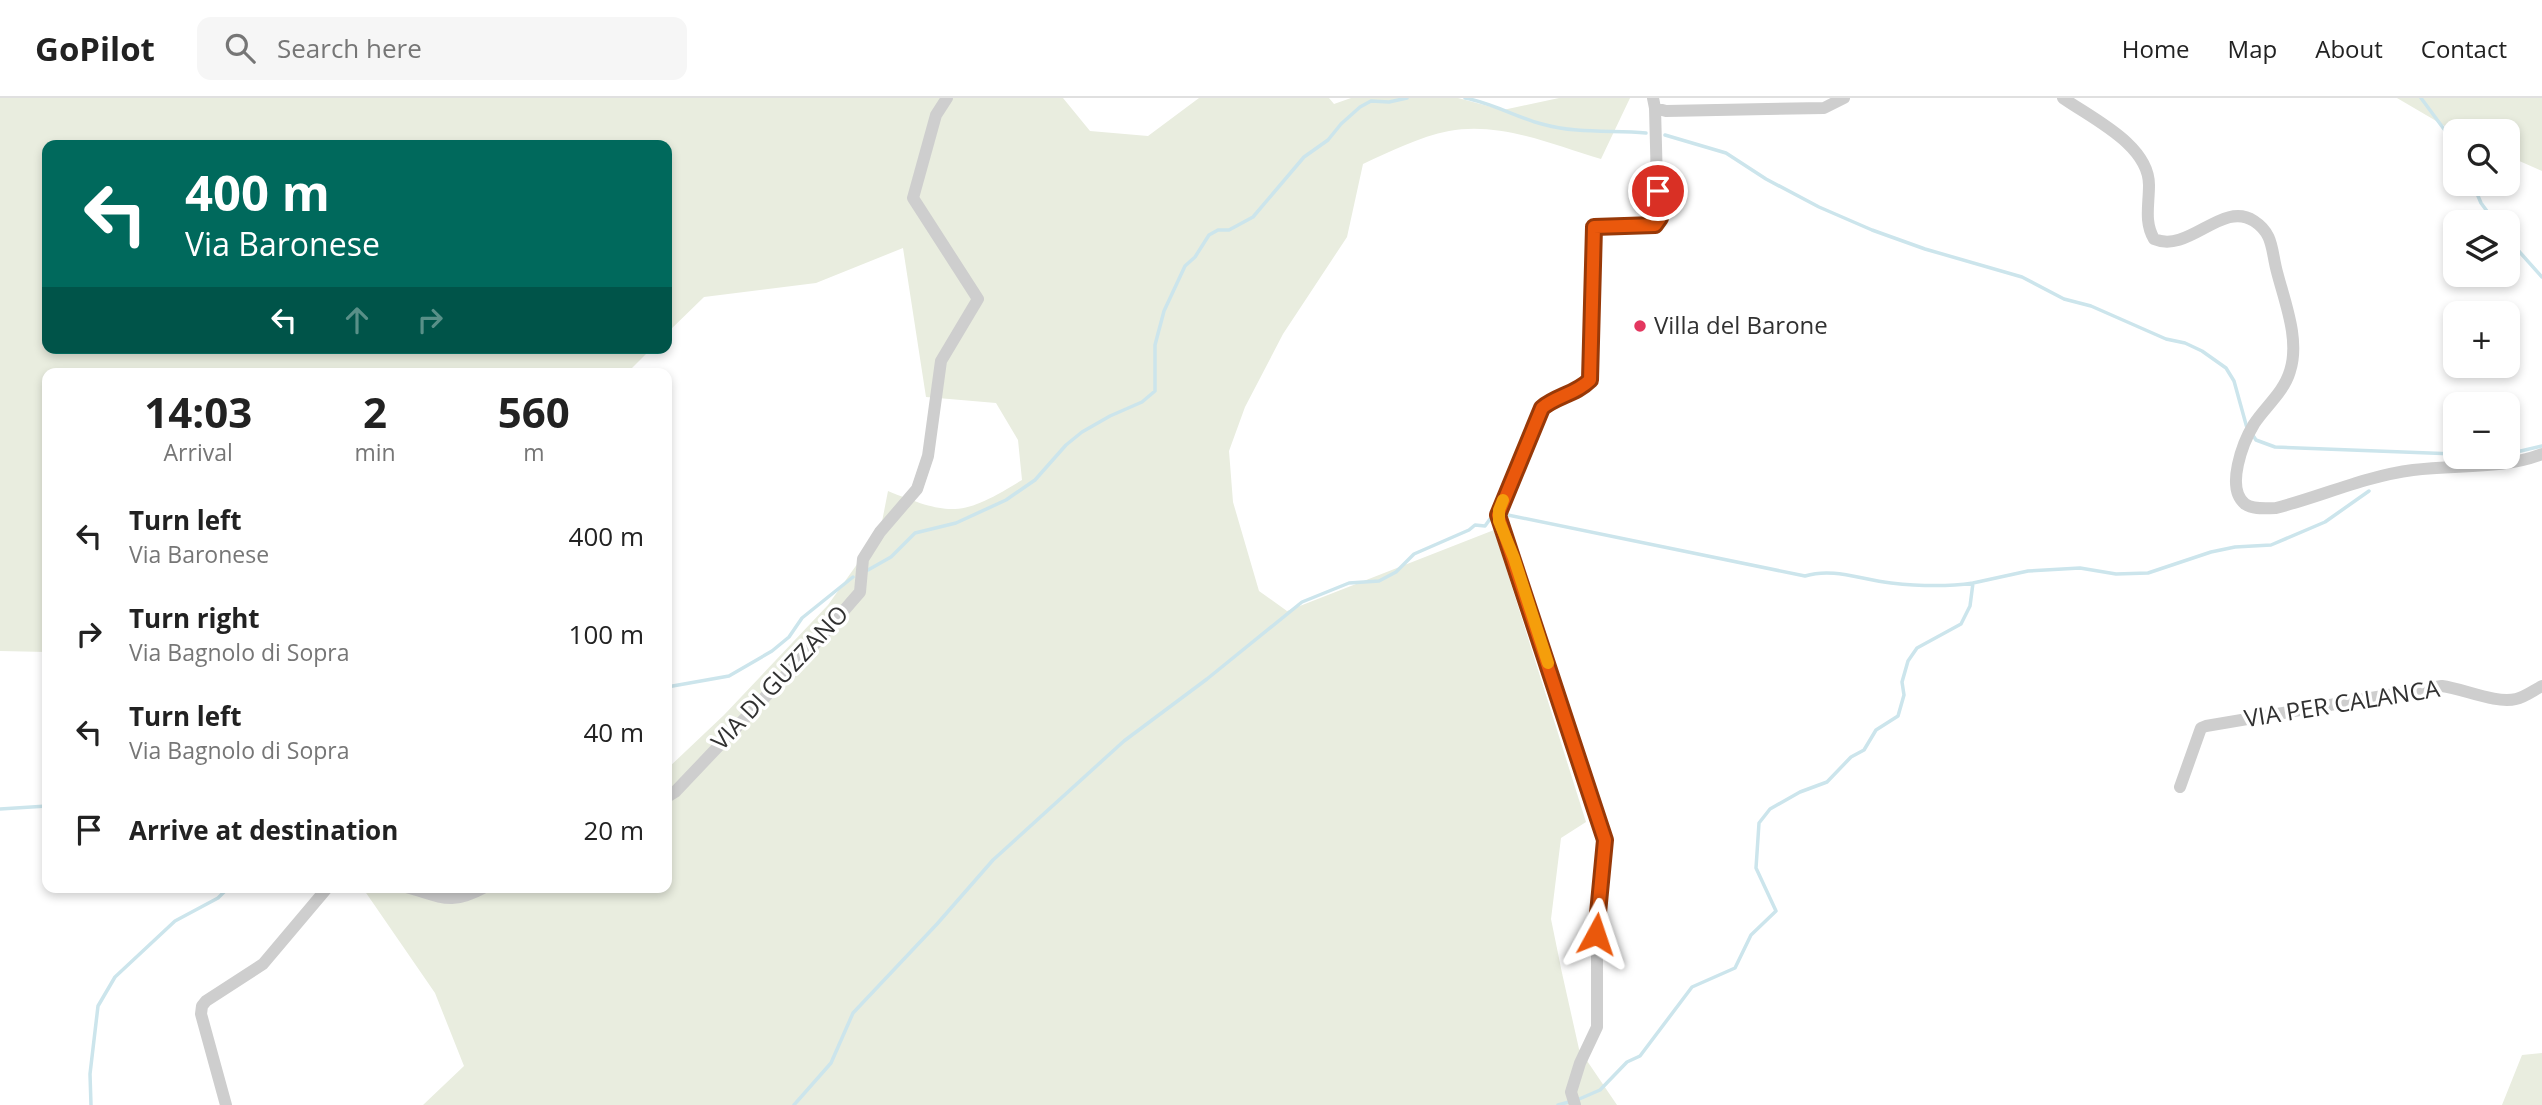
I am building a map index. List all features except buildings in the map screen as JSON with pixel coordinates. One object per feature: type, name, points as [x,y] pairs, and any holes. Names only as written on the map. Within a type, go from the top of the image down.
[{"type":"street","name":"VIA DI GUZZANO","points":[[672,794],[807,653],[860,592],[863,559],[880,532],[917,489],[928,456],[942,361],[978,299],[912,198],[936,115],[947,98]]},
{"type":"street","points":[[1654,103],[1666,111],[1824,108],[1844,98]]},
{"type":"street","points":[[2063,98],[2126,141],[2141,156],[2149,182],[2147,226],[2154,239],[2171,242],[2186,238],[2225,218],[2238,216],[2251,218],[2266,230],[2289,319],[2291,359],[2285,382],[2248,435],[2235,481],[2239,495],[2246,504],[2259,509],[2276,508],[2395,473],[2500,466],[2542,454]]},
{"type":"street","points":[[1575,1105],[1571,1092],[1580,1063],[1597,1027],[1597,916],[1605,840],[1499,516],[1542,408],[1584,386],[1590,380],[1594,227],[1655,225],[1658,222],[1654,103]]},
{"type":"street","name":"VIA PER CALANCA","points":[[2180,787],[2201,729],[2206,726],[2442,686],[2463,689],[2494,699],[2516,699],[2542,686]]},
{"type":"street","points":[[226,1105],[201,1014],[202,1006],[263,964],[323,893]]},
{"type":"street","points":[[428,893],[453,900],[474,893]]},
{"type":"shaded area","points":[[0,98],[1063,98],[1090,131],[1148,136],[1199,98],[1329,98],[1334,104],[1351,98],[1458,98],[1503,110],[1559,98],[1630,98],[1601,159],[1526,136],[1487,129],[1468,129],[1427,137],[1363,164],[1347,237],[1283,334],[1245,407],[1229,451],[1233,502],[1259,591],[1287,611],[1494,530],[1586,822],[1561,838],[1551,919],[1579,1049],[1617,1105],[423,1105],[464,1066],[435,993],[366,893],[672,893],[672,764],[724,715],[828,605],[880,532],[888,491],[928,505],[957,509],[985,501],[1022,480],[1018,440],[996,403],[926,397],[903,248],[816,283],[704,297],[672,328],[672,140],[42,140],[42,354],[646,354],[632,368],[42,368],[42,652],[0,651]]},
{"type":"shaded area","points":[[2397,98],[2542,98],[2542,171],[2520,161],[2520,119],[2443,119],[2443,125]]},
{"type":"shaded area","points":[[2542,1053],[2542,1105],[2502,1105],[2522,1055]]},
{"type":"waterway","points":[[868,570],[891,557],[915,533],[956,523],[1006,500],[1035,480],[1066,445],[1082,432],[1142,402],[1155,391],[1155,345],[1164,311],[1185,266],[1195,257],[1209,235],[1218,230],[1229,230],[1253,217],[1304,157],[1328,140],[1360,107],[1371,101],[1389,102],[1407,98]]},
{"type":"waterway","points":[[1465,98],[1555,127],[1646,133]]},
{"type":"waterway","points":[[2421,98],[2443,128]]},
{"type":"waterway","points":[[1665,135],[1726,153],[1766,179],[1819,207],[1872,230],[1925,249],[2022,277],[2064,299],[2091,306],[2166,339],[2185,343],[2202,351],[2226,368],[2234,381],[2247,428]]},
{"type":"waterway","points":[[2478,196],[2486,210]]},
{"type":"waterway","points":[[2520,252],[2542,277]]},
{"type":"waterway","points":[[2252,434],[2256,440],[2275,447],[2443,454]]},
{"type":"waterway","points":[[2520,451],[2542,446]]},
{"type":"waterway","points":[[1577,1100],[1600,1090],[1627,1062],[1640,1056],[1692,987],[1735,968],[1751,935],[1776,911],[1756,868],[1759,823],[1770,809],[1800,792],[1827,782],[1851,757],[1864,750],[1876,730],[1898,716],[1904,695],[1902,682],[1908,661],[1917,648],[1961,624],[1970,606],[1973,583],[2028,571],[2080,568],[2116,574],[2148,573],[2211,552],[2235,547],[2271,545],[2325,522],[2369,491]]},
{"type":"waterway","points":[[1503,514],[1805,576],[1837,573],[1901,584],[1973,583]]},
{"type":"waterway","points":[[794,1105],[831,1063],[853,1013],[993,860],[1124,741],[1207,679],[1302,602],[1349,583],[1379,581],[1396,572],[1414,554],[1475,525],[1485,526],[1490,519],[1496,517]]},
{"type":"waterway","points":[[672,686],[729,676],[772,651],[789,637],[802,618],[853,577]]},
{"type":"waterway","points":[[0,809],[42,806]]},
{"type":"waterway","points":[[91,1105],[90,1074],[98,1006],[115,977],[175,921],[223,893]]},
{"type":"waterway","points":[[1558,1105],[1569,1102]]},
{"type":"slow traffic","points":[[1503,500],[1498,515],[1499,521],[1514,558],[1548,663]]},
{"type":"place","name":"Villa del Barone","points":[[1640,326]]},
{"type":"route","points":[[1596,934],[1605,840],[1498,515],[1542,408],[1584,386],[1590,380],[1594,227],[1655,225],[1660,218],[1658,191]]}]
